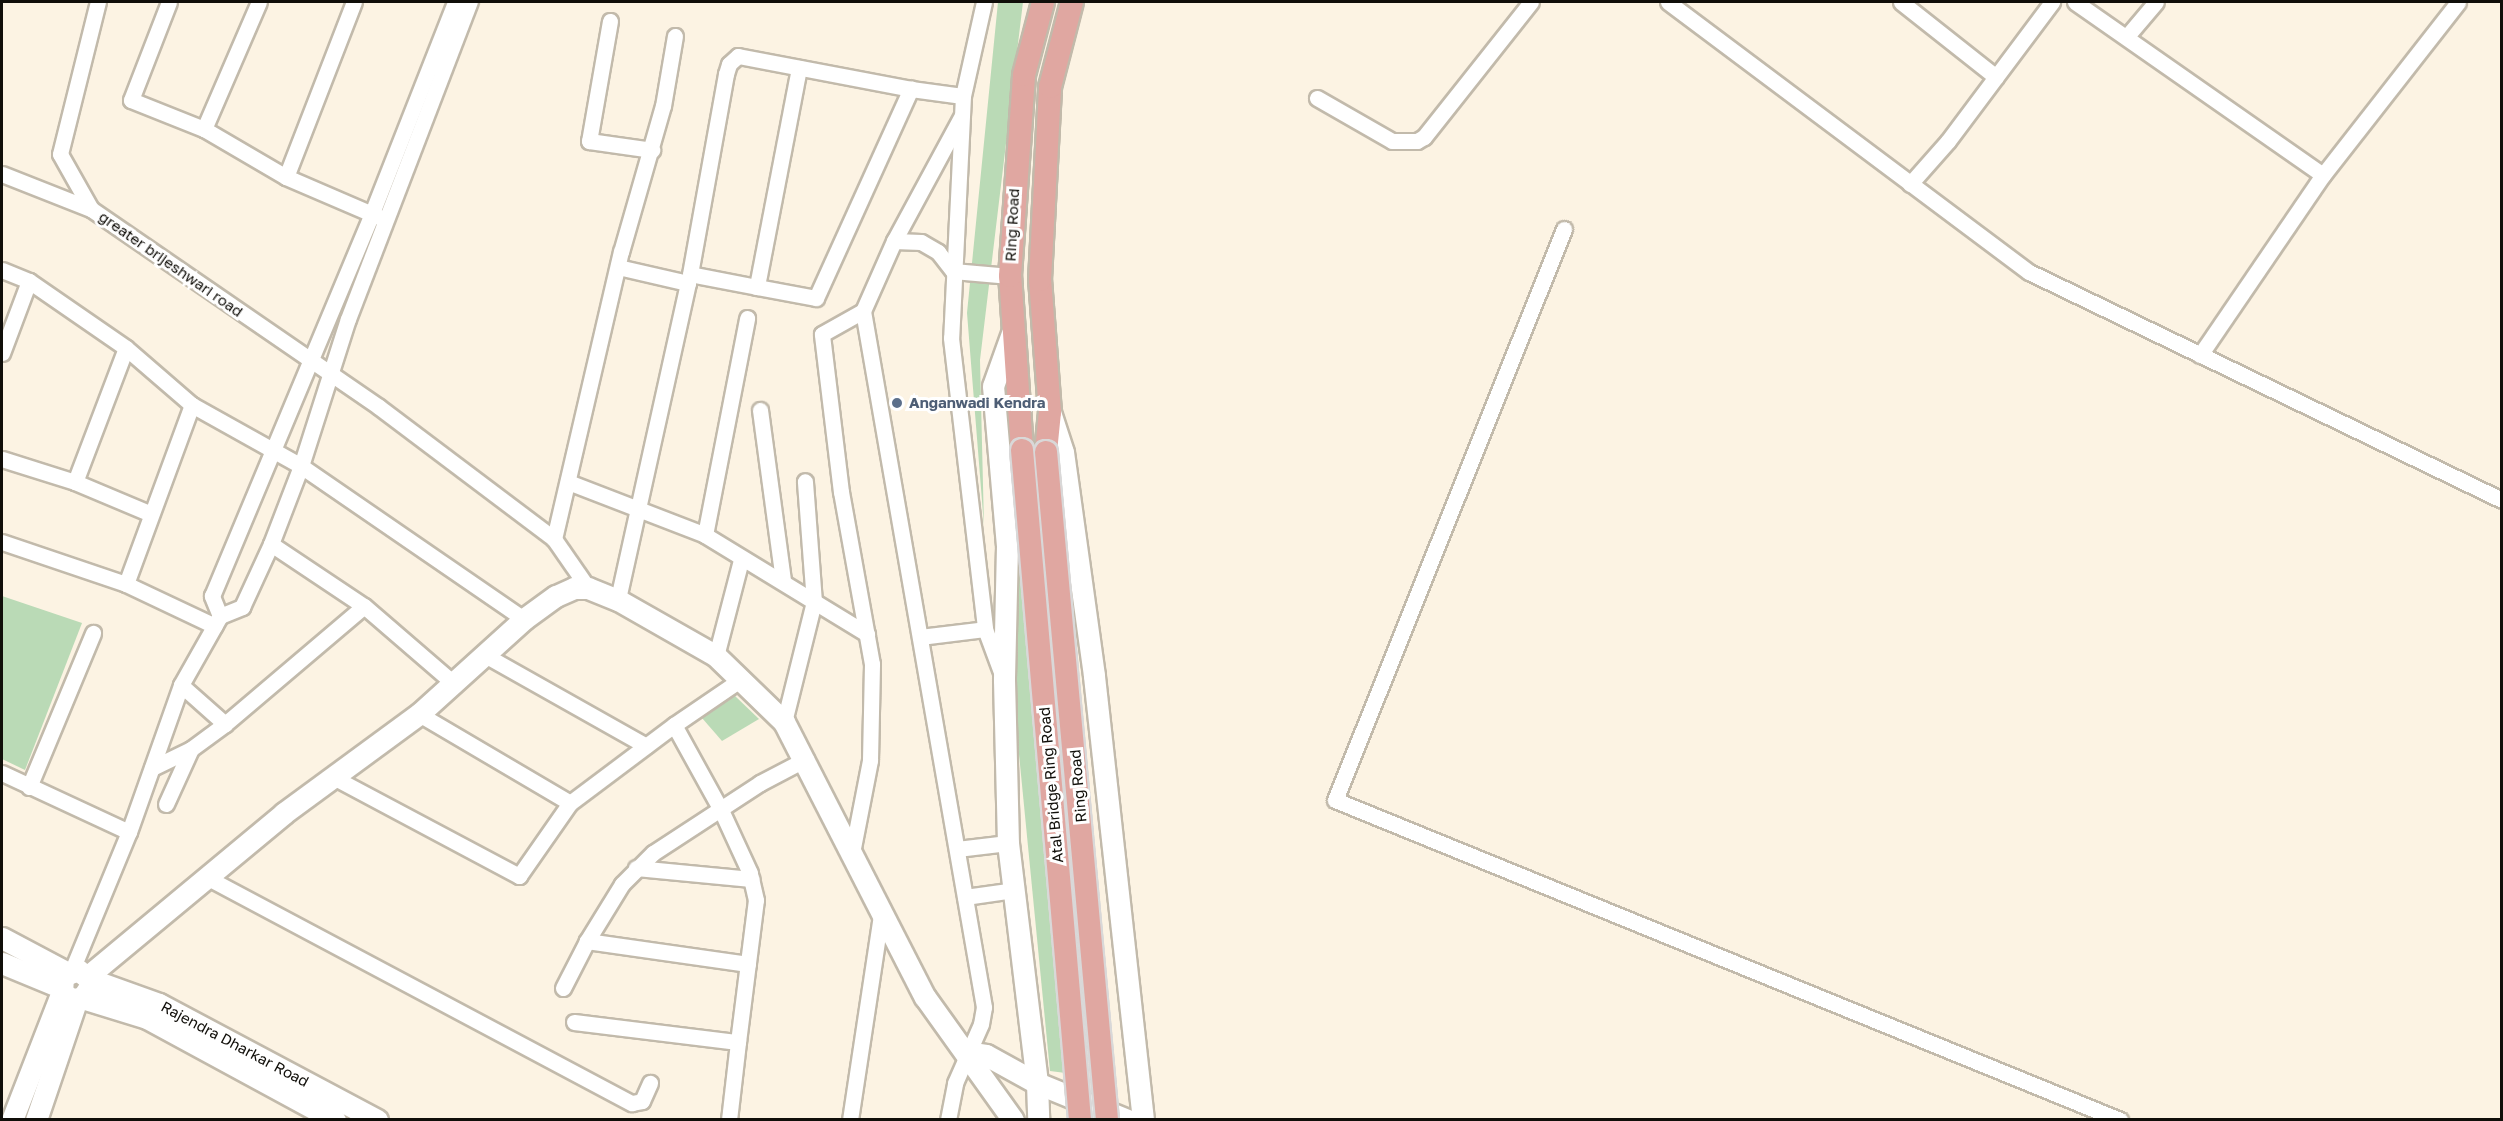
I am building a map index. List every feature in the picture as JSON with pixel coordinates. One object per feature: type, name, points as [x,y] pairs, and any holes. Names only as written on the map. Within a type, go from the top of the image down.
[{"type":"main road","name":"Ring Road","points":[[1022,450],[1012,333],[1010,276],[1024,75],[1043,2]]},
{"type":"main road","name":"Ring Road","points":[[1072,2],[1059,40],[1048,121],[1040,280],[1050,412],[1046,452],[1107,1119]]},
{"type":"main road","name":"Atal Bridge Ring Road","points":[[1022,450],[1080,1119]]},
{"type":"street","points":[[91,209],[60,154],[98,2]]},
{"type":"street","points":[[169,2],[131,100],[204,129],[286,177],[387,221]]},
{"type":"street","points":[[204,129],[259,2]]},
{"type":"street","points":[[286,177],[354,2]]},
{"type":"street","points":[[218,621],[212,596],[372,213],[455,2]]},
{"type":"street","points":[[36,1119],[74,984],[181,685],[218,621],[242,607],[271,544],[301,466],[348,319],[470,2]]},
{"type":"street","points":[[984,2],[963,96],[951,338],[984,629],[1004,680]]},
{"type":"street","points":[[1317,98],[1392,141],[1417,141],[1531,2]]},
{"type":"street","points":[[1668,2],[2029,272],[2502,500]]},
{"type":"street","points":[[1901,2],[1996,77]]},
{"type":"street","points":[[1910,184],[1996,77],[2052,2]]},
{"type":"street","points":[[2075,2],[2128,35],[2323,175]]},
{"type":"street","points":[[2128,35],[2156,2]]},
{"type":"street","points":[[2200,355],[2323,175],[2458,2]]},
{"type":"street","points":[[610,21],[589,141],[652,150]]},
{"type":"street","points":[[554,539],[618,267],[652,150],[675,36]]},
{"type":"street","points":[[911,90],[816,298],[690,274],[726,74],[729,64],[738,56],[911,90],[963,96]]},
{"type":"street","points":[[757,287],[799,68]]},
{"type":"street","points":[[948,1119],[967,1052],[981,1024],[984,1007],[863,311],[894,241],[961,117]]},
{"type":"street","name":"greater brijeshwari road","points":[[2,174],[91,209],[379,407],[554,539],[588,588]]},
{"type":"street","points":[[1564,229],[1335,800],[2120,1119]]},
{"type":"street","points":[[894,241],[921,242],[938,252],[953,271],[1010,276]]},
{"type":"street","points":[[618,267],[688,283],[618,600]]},
{"type":"street","points":[[2,270],[29,281],[126,348],[192,405],[301,466],[524,619]]},
{"type":"street","points":[[2,353],[29,281]]},
{"type":"street","points":[[331,309],[348,319]]},
{"type":"street","points":[[852,853],[870,760],[872,664],[841,492],[822,334],[863,311]]},
{"type":"street","points":[[705,535],[747,318]]},
{"type":"street","points":[[1012,333],[993,386],[1007,546],[1004,680],[1008,843],[1037,1083],[1038,1119]]},
{"type":"street","points":[[75,482],[126,348]]},
{"type":"street","points":[[126,584],[192,405]]},
{"type":"street","points":[[760,410],[783,580]]},
{"type":"street","points":[[1050,412],[1063,452],[1093,664],[1143,1119]]},
{"type":"street","points":[[2,459],[75,482],[151,514]]},
{"type":"street","points":[[568,482],[705,535],[741,560],[783,580],[867,634]]},
{"type":"street","points":[[784,722],[814,602],[805,482]]},
{"type":"street","points":[[2,542],[126,584],[218,621]]},
{"type":"street","points":[[271,544],[364,606],[452,682]]},
{"type":"street","points":[[716,656],[741,560]]},
{"type":"street","points":[[12,1119],[74,984],[333,777],[419,714],[524,619],[556,596],[574,588],[588,588],[618,600],[716,656],[784,722],[806,759],[881,914],[925,997],[967,1052],[974,1069],[1012,1119]]},
{"type":"street","points":[[152,768],[191,749],[225,724],[364,606]]},
{"type":"street","points":[[920,637],[984,629]]},
{"type":"street","points":[[30,787],[93,633]]},
{"type":"street","points":[[483,654],[646,746]]},
{"type":"street","points":[[333,777],[519,876],[570,804],[674,725],[740,680]]},
{"type":"street","points":[[181,685],[225,724]]},
{"type":"street","points":[[419,714],[570,804]]},
{"type":"street","points":[[674,725],[721,810],[751,879],[756,900],[729,1119]]},
{"type":"street","points":[[166,804],[191,749]]},
{"type":"street","points":[[563,988],[587,941],[636,868],[721,810],[806,759]]},
{"type":"street","points":[[2,773],[129,832]]},
{"type":"street","points":[[957,849],[1008,843]]},
{"type":"street","points":[[636,868],[751,879]]},
{"type":"street","points":[[208,878],[632,1103],[642,1101],[650,1083]]},
{"type":"street","points":[[965,897],[1014,890]]},
{"type":"street","points":[[850,1119],[881,914]]},
{"type":"street","name":"Rajendra Dharkar Road","points":[[2,938],[74,984],[147,1018],[335,1119]]},
{"type":"street","points":[[587,941],[748,964]]},
{"type":"street","name":"Rajendra Dharkar Road","points":[[2,963],[74,984],[159,1004],[377,1119]]},
{"type":"street","points":[[574,1022],[738,1042]]},
{"type":"street","points":[[967,1052],[986,1055],[1037,1083],[1127,1119]]},
{"type":"green space","points":[[998,2],[1023,2],[980,360],[984,526],[967,313]]},
{"type":"green space","points":[[1016,493],[1081,1075],[1050,1071],[1013,693]]},
{"type":"green space","points":[[2,596],[82,623],[25,770],[2,759]]},
{"type":"green space","points":[[734,695],[759,719],[722,741],[702,718]]},
{"type":"place","name":"Anganwadi Kendra","points":[[897,403]]}]
